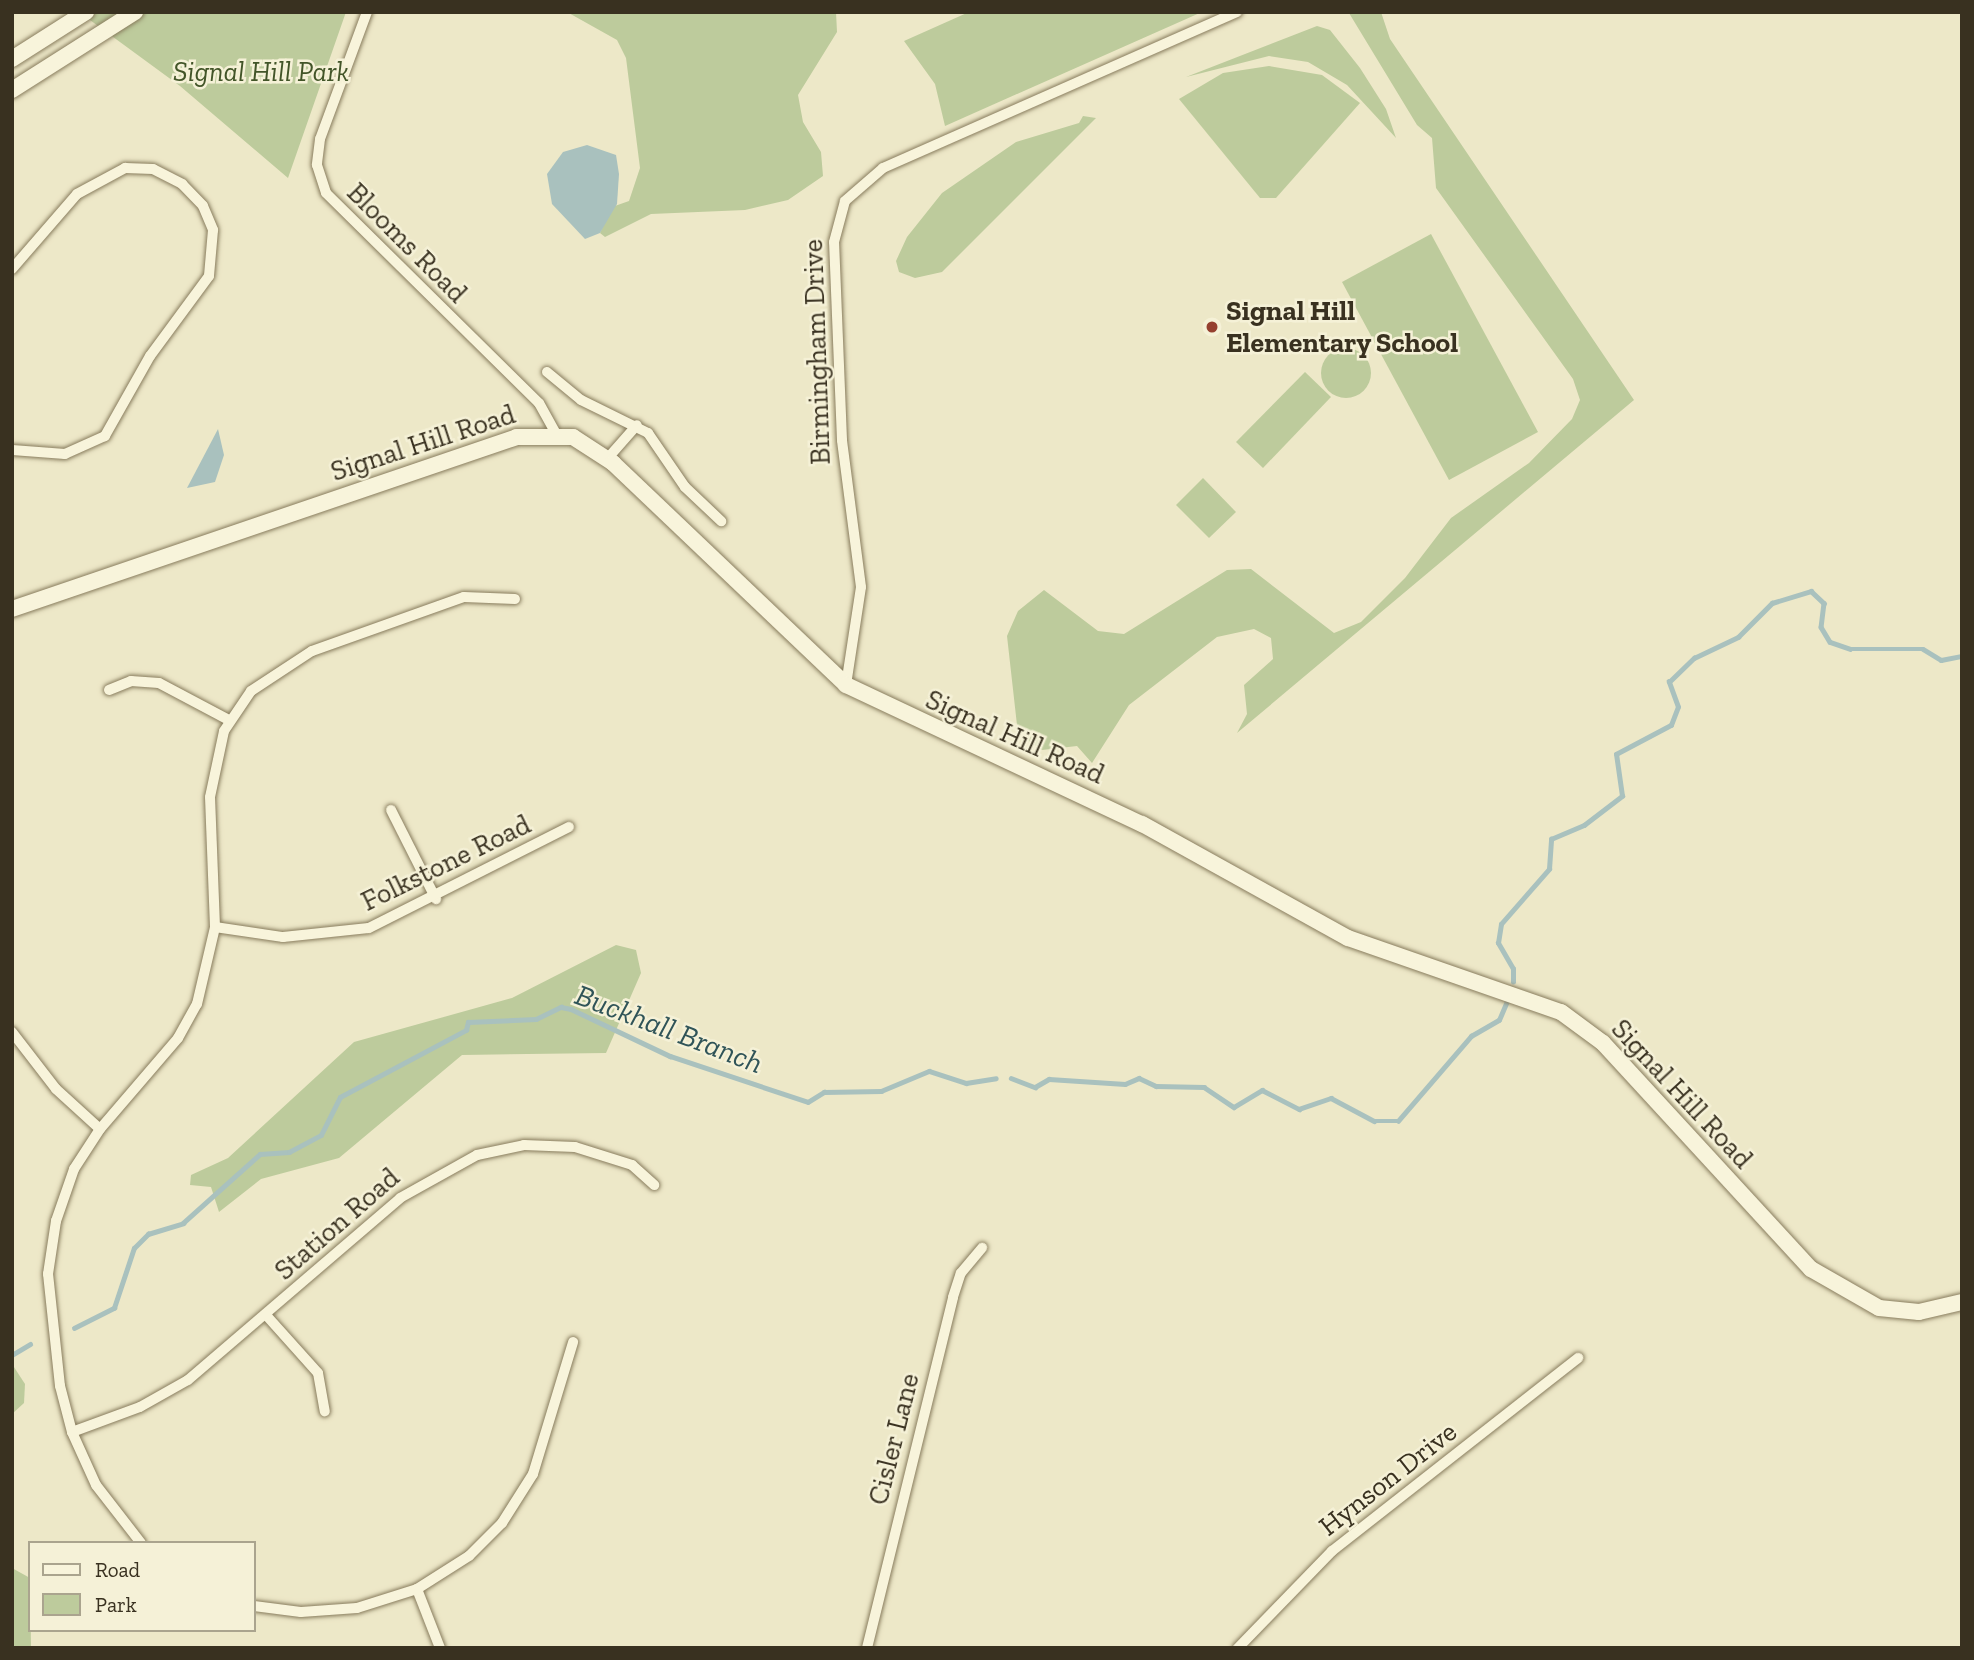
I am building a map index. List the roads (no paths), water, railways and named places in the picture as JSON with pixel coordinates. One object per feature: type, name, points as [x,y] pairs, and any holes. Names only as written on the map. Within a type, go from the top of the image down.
[{"type":"main road","points":[[12,59],[86,12]]},
{"type":"main road","points":[[12,90],[135,12]]},
{"type":"main road","name":"Signal Hill Road","points":[[12,609],[517,437],[556,434],[607,459],[846,685],[1142,824],[1359,942],[1561,1012],[1603,1043],[1811,1269],[1879,1308],[1919,1312],[1962,1302]]},
{"type":"street","name":"Blooms Road","points":[[367,12],[320,139],[317,165],[326,193],[539,403],[556,434]]},
{"type":"street","name":"Birmingham Drive","points":[[846,685],[862,587],[842,448],[834,242],[845,201],[883,168],[1237,12]]},
{"type":"street","points":[[12,450],[65,454],[106,436],[150,356],[209,276],[213,230],[203,206],[182,184],[153,169],[125,168],[77,194],[14,263]]},
{"type":"street","points":[[547,372],[581,400],[637,425],[721,521]]},
{"type":"street","points":[[607,459],[637,425]]},
{"type":"street","points":[[139,1541],[96,1485],[72,1432],[58,1372],[48,1274],[65,1192],[100,1129],[158,1064],[192,1014],[215,927],[211,772],[229,720],[271,674],[312,651],[464,597],[515,599]]},
{"type":"street","points":[[109,690],[131,681],[159,683],[229,720]]},
{"type":"street","points":[[391,810],[436,899]]},
{"type":"street","name":"Folkstone Road","points":[[215,927],[283,937],[337,935],[436,899],[569,827]]},
{"type":"street","points":[[12,1032],[56,1089],[100,1129]]},
{"type":"street","name":"Station Road","points":[[72,1432],[166,1394],[266,1315],[400,1198],[477,1154],[524,1145],[575,1147],[632,1165],[654,1185]]},
{"type":"street","name":"Cisler Lane","points":[[867,1648],[953,1297],[961,1273],[982,1248]]},
{"type":"street","points":[[266,1315],[318,1373],[325,1411]]},
{"type":"street","points":[[256,1605],[329,1612],[417,1589],[469,1556],[519,1499],[551,1430],[573,1342]]},
{"type":"street","name":"Hynson Drive","points":[[1238,1648],[1332,1551],[1578,1358]]},
{"type":"street","points":[[417,1589],[440,1648]]},
{"type":"water","points":[[587,145],[616,155],[619,174],[617,204],[600,233],[585,239],[552,204],[547,174],[563,152]]},
{"type":"water","points":[[218,429],[224,455],[215,482],[187,488]]},
{"type":"waterway","name":"Buckhall Branch","points":[[1513,982],[1513,969],[1498,943],[1501,924],[1549,869],[1551,839],[1584,825],[1622,796],[1616,754],[1671,725],[1678,707],[1669,682],[1694,658],[1738,637],[1772,603],[1811,591],[1824,603],[1821,627],[1830,642],[1850,649],[1923,649],[1941,660],[1962,656]]},
{"type":"waterway","name":"Buckhall Branch","points":[[1011,1078],[1035,1087],[1049,1079],[1125,1084],[1139,1078],[1156,1086],[1204,1087],[1234,1107],[1262,1090],[1299,1109],[1331,1098],[1374,1121],[1398,1121],[1471,1036],[1499,1020],[1508,999]]},
{"type":"waterway","name":"Buckhall Branch","points":[[74,1328],[114,1308],[134,1248],[148,1234],[183,1223],[260,1154],[289,1152],[321,1135],[340,1097],[466,1030],[468,1022],[536,1019],[561,1007],[571,1009],[670,1056],[808,1102],[824,1092],[881,1091],[929,1071],[966,1083],[996,1078]]},
{"type":"waterway","name":"Buckhall Branch","points":[[12,1355],[30,1344]]},
{"type":"place","name":"Signal Hill Elementary School","points":[[1212,327]]},
{"type":"park label","name":"Signal Hill Park","points":[[261,72]]}]
